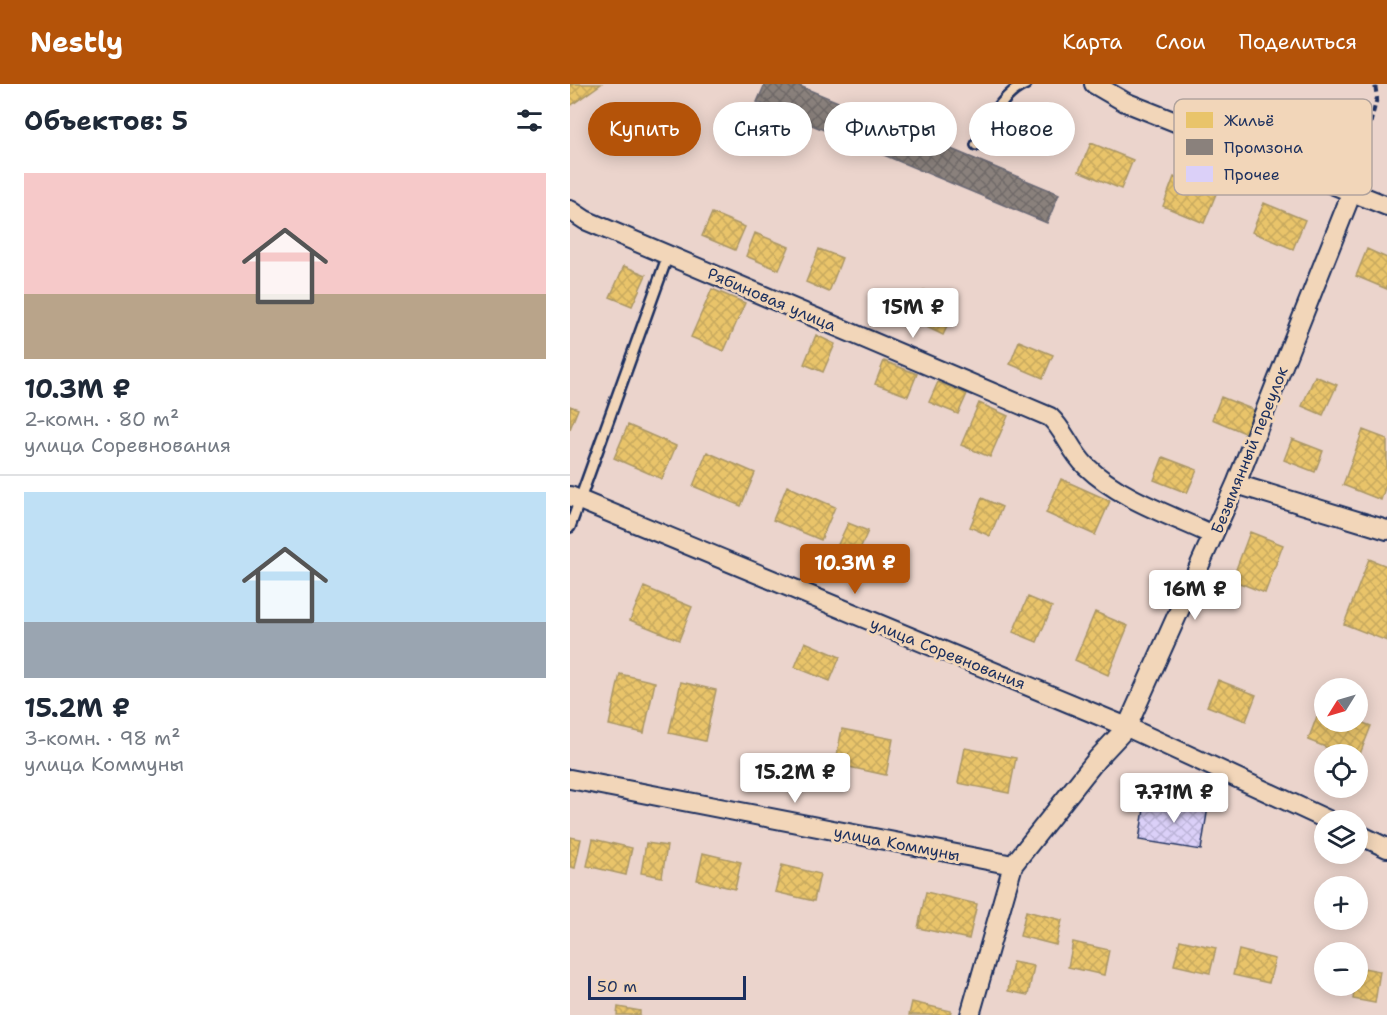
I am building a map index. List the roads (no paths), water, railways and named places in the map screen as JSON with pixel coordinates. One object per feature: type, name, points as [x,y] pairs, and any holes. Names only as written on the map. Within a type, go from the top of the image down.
[{"type":"street","points":[[1098,85],[1125,102],[1174,121]]},
{"type":"street","name":"Безымянный переулок","points":[[970,1015],[1013,865],[1097,759],[1127,727],[1236,484],[1351,195]]},
{"type":"street","points":[[1360,195],[1387,206]]},
{"type":"street","name":"Рябиновая улица","points":[[570,210],[585,220],[1050,417],[1079,459],[1113,487],[1213,535]]},
{"type":"street","points":[[1236,484],[1387,530]]},
{"type":"street","name":"улица Соревнования","points":[[574,498],[1127,727],[1314,814]]},
{"type":"street","name":"улица Коммуны","points":[[570,778],[1013,865]]},
{"type":"street","points":[[1368,839],[1387,848]]},
{"type":"lane","points":[[1003,102],[1016,88],[1026,84]]},
{"type":"lane","points":[[570,527],[574,498],[668,255]]}]
